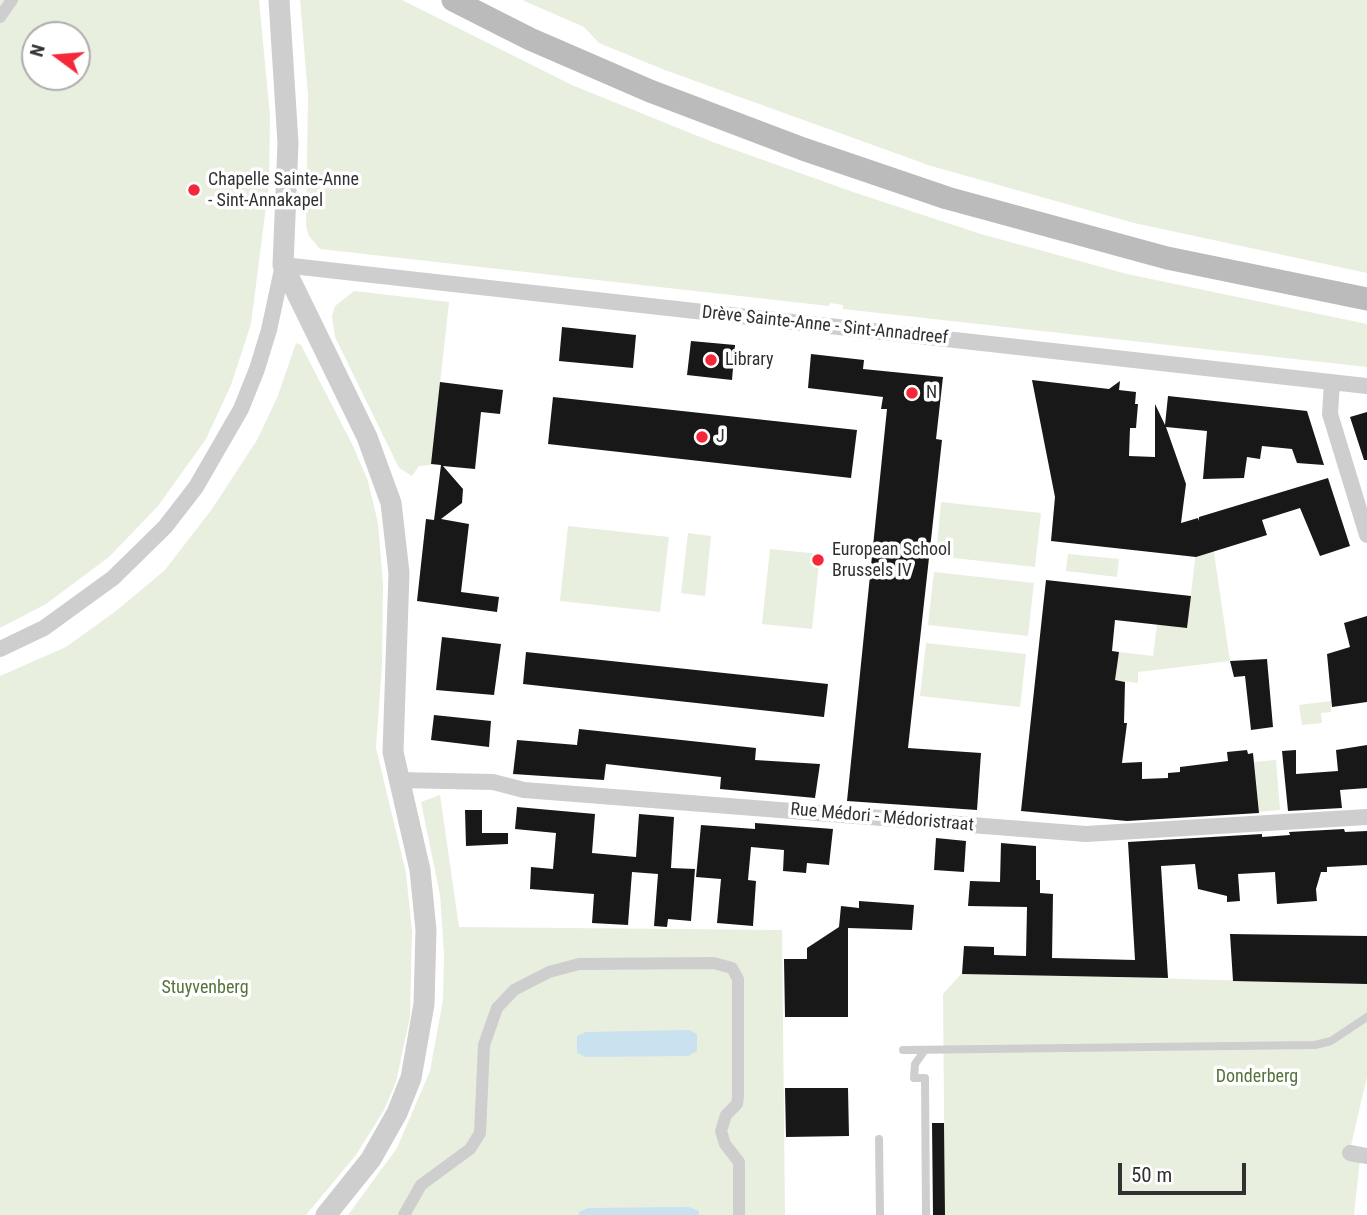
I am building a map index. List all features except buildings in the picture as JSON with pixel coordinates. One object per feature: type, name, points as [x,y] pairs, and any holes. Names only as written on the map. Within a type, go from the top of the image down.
[{"type":"main road","points":[[453,0],[530,39],[650,91],[803,149],[947,198],[1167,258],[1367,299]]},
{"type":"street","points":[[0,17],[12,0]]},
{"type":"street","points":[[273,0],[280,26]]},
{"type":"street","points":[[0,649],[44,628],[140,555],[196,486],[218,451],[249,389],[269,330],[283,265],[288,143],[279,0]]},
{"type":"street","points":[[283,265],[367,437],[391,503],[398,573],[393,744],[398,780],[420,870],[425,909],[426,979],[419,1042],[411,1078],[391,1124],[371,1159],[326,1215]]},
{"type":"street","name":"Drève Sainte-Anne - Sint-Annadreef","points":[[283,265],[1367,386]]},
{"type":"street","points":[[1332,383],[1329,414],[1367,536]]},
{"type":"street","name":"Rue Médori - Médoristraat","points":[[398,780],[493,782],[524,790],[1086,834],[1367,817]]},
{"type":"street","points":[[404,1215],[421,1185],[470,1149],[480,1133],[484,1045],[497,1008],[514,990],[549,972],[579,964],[700,963],[725,965],[732,968],[738,979],[738,1097],[737,1104],[726,1115],[722,1131],[725,1144],[739,1162],[739,1215]]},
{"type":"street","points":[[1350,1153],[1367,1156]]},
{"type":"lane","points":[[903,1051],[1315,1045],[1331,1041],[1367,1017]]},
{"type":"lane","points":[[925,1050],[917,1059],[914,1078],[925,1078],[926,1215]]},
{"type":"lane","points":[[879,1139],[880,1215]]},
{"type":"green space","points":[[0,0],[259,0],[270,116],[269,183],[251,324],[231,385],[206,439],[158,506],[109,557],[46,604],[0,628]]},
{"type":"green space","points":[[300,0],[402,0],[572,85],[710,141],[856,193],[981,234],[1127,274],[1367,324],[1367,367],[843,309],[843,305],[830,303],[829,306],[320,249],[309,236],[306,226],[308,95]]},
{"type":"green space","points":[[522,0],[1367,0],[1367,273],[1134,223],[931,166],[662,69],[599,43],[584,27]]},
{"type":"green space","points":[[354,291],[449,302],[431,465],[419,466],[412,476],[399,468],[335,337],[332,316],[335,306]]},
{"type":"green space","name":"Stuyvenberg","points":[[296,343],[301,345],[352,444],[368,481],[378,523],[383,584],[382,665],[376,748],[406,873],[412,931],[410,1017],[396,1082],[384,1110],[356,1155],[306,1215],[0,1215],[0,676],[66,647],[116,611],[165,570],[212,509],[257,440],[277,398]]},
{"type":"green space","points":[[941,502],[1041,513],[1035,567],[936,556]]},
{"type":"green space","points":[[1199,525],[1210,526],[1230,661],[1138,672],[1138,683],[1115,680],[1119,652],[1153,656],[1157,624],[1187,628]]},
{"type":"green space","points":[[568,526],[669,537],[660,612],[560,601]]},
{"type":"green space","points":[[688,533],[711,536],[705,596],[681,593]]},
{"type":"green space","points":[[770,549],[820,554],[812,629],[762,624]]},
{"type":"green space","points":[[1068,554],[1119,559],[1117,577],[1066,571]]},
{"type":"green space","points":[[934,572],[1034,583],[1028,636],[928,625]]},
{"type":"green space","points":[[926,643],[1026,654],[1020,707],[920,696]]},
{"type":"green space","points":[[1331,701],[1331,712],[1321,713],[1322,723],[1302,725],[1299,705]]},
{"type":"green space","points":[[1276,760],[1280,810],[1259,812],[1254,762]]},
{"type":"green space","points":[[440,795],[459,927],[782,930],[785,1215],[348,1215],[397,1148],[430,1071],[443,1000],[444,953],[440,895],[421,802]]},
{"type":"green space","name":"Donderberg","points":[[962,973],[1367,984],[1367,1077],[1348,1158],[1360,1160],[1354,1215],[945,1215],[943,994]]},
{"type":"water","points":[[689,1030],[697,1034],[697,1051],[688,1056],[586,1057],[577,1053],[577,1036],[586,1032]]},
{"type":"water","points":[[689,1207],[699,1211],[699,1215],[579,1215],[579,1212],[588,1208]]},
{"type":"place","name":"Chapelle Sainte-Anne - Sint-Annakapel","points":[[194,190]]},
{"type":"place","name":"Library","points":[[711,360]]},
{"type":"place","name":"N","points":[[912,393]]},
{"type":"place","name":"J","points":[[702,437]]},
{"type":"place","name":"European School Brussels IV","points":[[818,560]]}]
